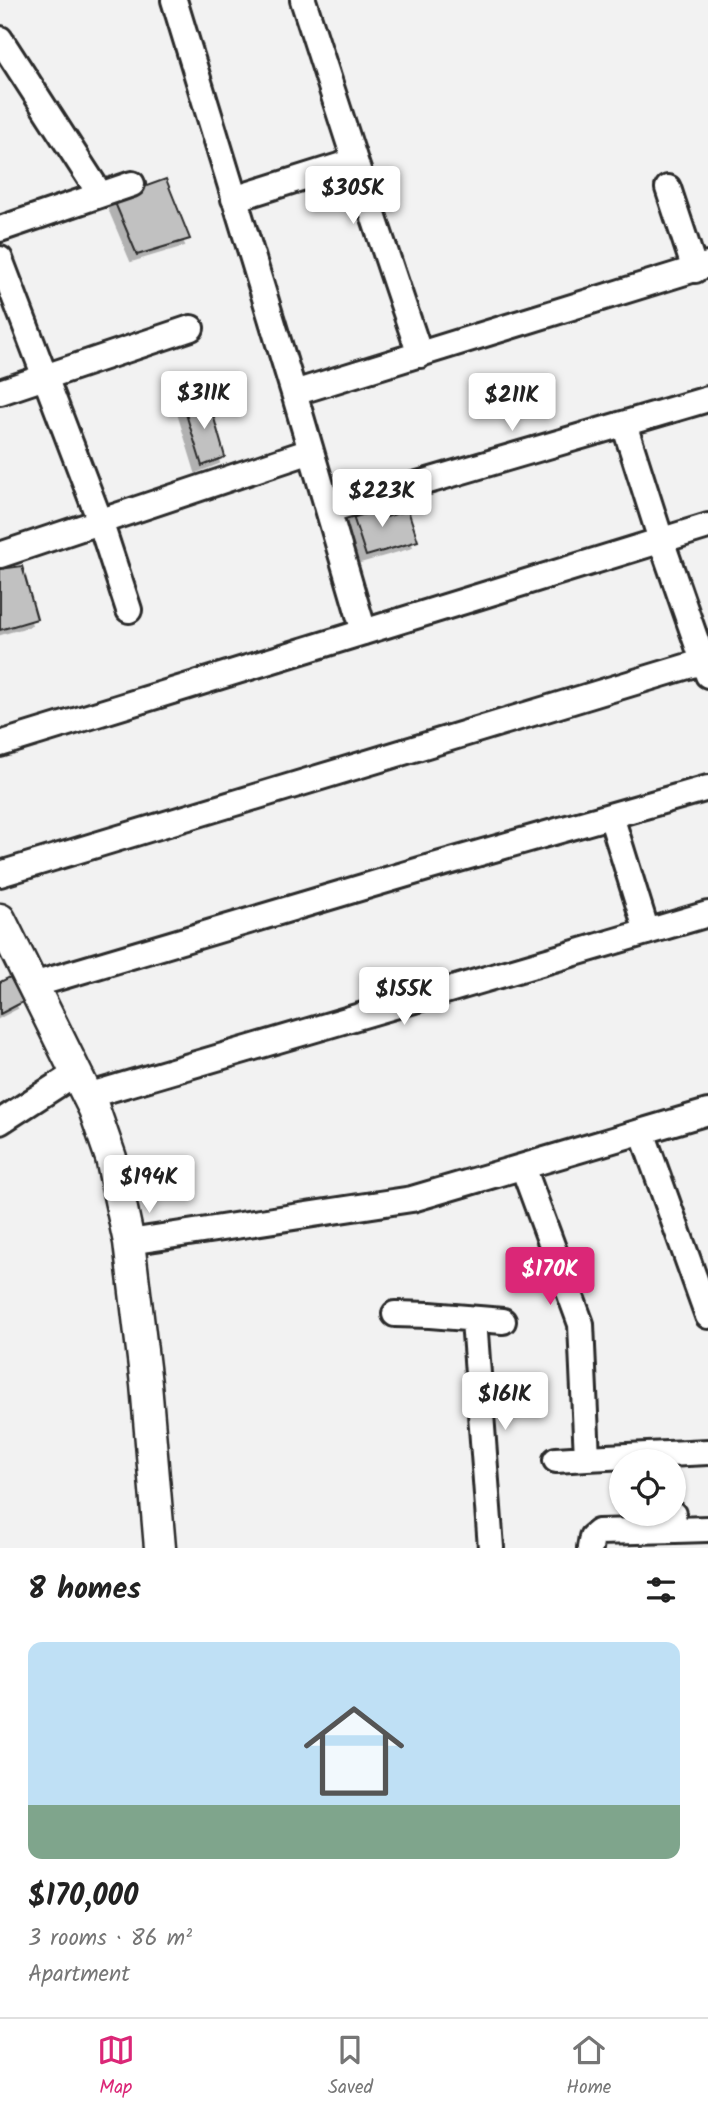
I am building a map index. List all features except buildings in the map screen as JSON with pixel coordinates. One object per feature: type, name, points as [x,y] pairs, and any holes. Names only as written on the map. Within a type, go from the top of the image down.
[{"type":"street","points":[[174,0],[364,632]]},
{"type":"street","points":[[303,0],[420,355]]},
{"type":"street","points":[[0,39],[100,194]]},
{"type":"street","points":[[234,199],[355,161]]},
{"type":"street","points":[[0,229],[132,184]]},
{"type":"street","points":[[294,393],[701,267],[668,188]]},
{"type":"street","points":[[0,259],[100,522],[129,610]]},
{"type":"street","points":[[0,392],[191,328]]},
{"type":"street","points":[[329,510],[708,399]]},
{"type":"street","points":[[0,874],[707,665],[661,540],[624,424]]},
{"type":"street","points":[[0,555],[311,451]]},
{"type":"street","points":[[0,744],[708,526]]},
{"type":"street","points":[[33,985],[440,864],[708,788]]},
{"type":"street","points":[[611,816],[647,932]]},
{"type":"street","points":[[0,1122],[82,1084],[708,914]]},
{"type":"street","points":[[0,919],[94,1109],[111,1158],[128,1242],[146,1384],[160,1548]]},
{"type":"street","points":[[128,1242],[412,1199],[708,1112]]},
{"type":"street","points":[[642,1132],[708,1316]]},
{"type":"street","points":[[523,1167],[581,1324],[587,1458]]},
{"type":"street","points":[[395,1314],[503,1321]]},
{"type":"street","points":[[474,1320],[491,1548]]},
{"type":"street","points":[[686,1455],[708,1452]]},
{"type":"street","points":[[556,1460],[609,1458]]},
{"type":"street","points":[[686,1524],[708,1529]]},
{"type":"street","points":[[590,1548],[592,1537],[598,1532],[644,1526]]}]
